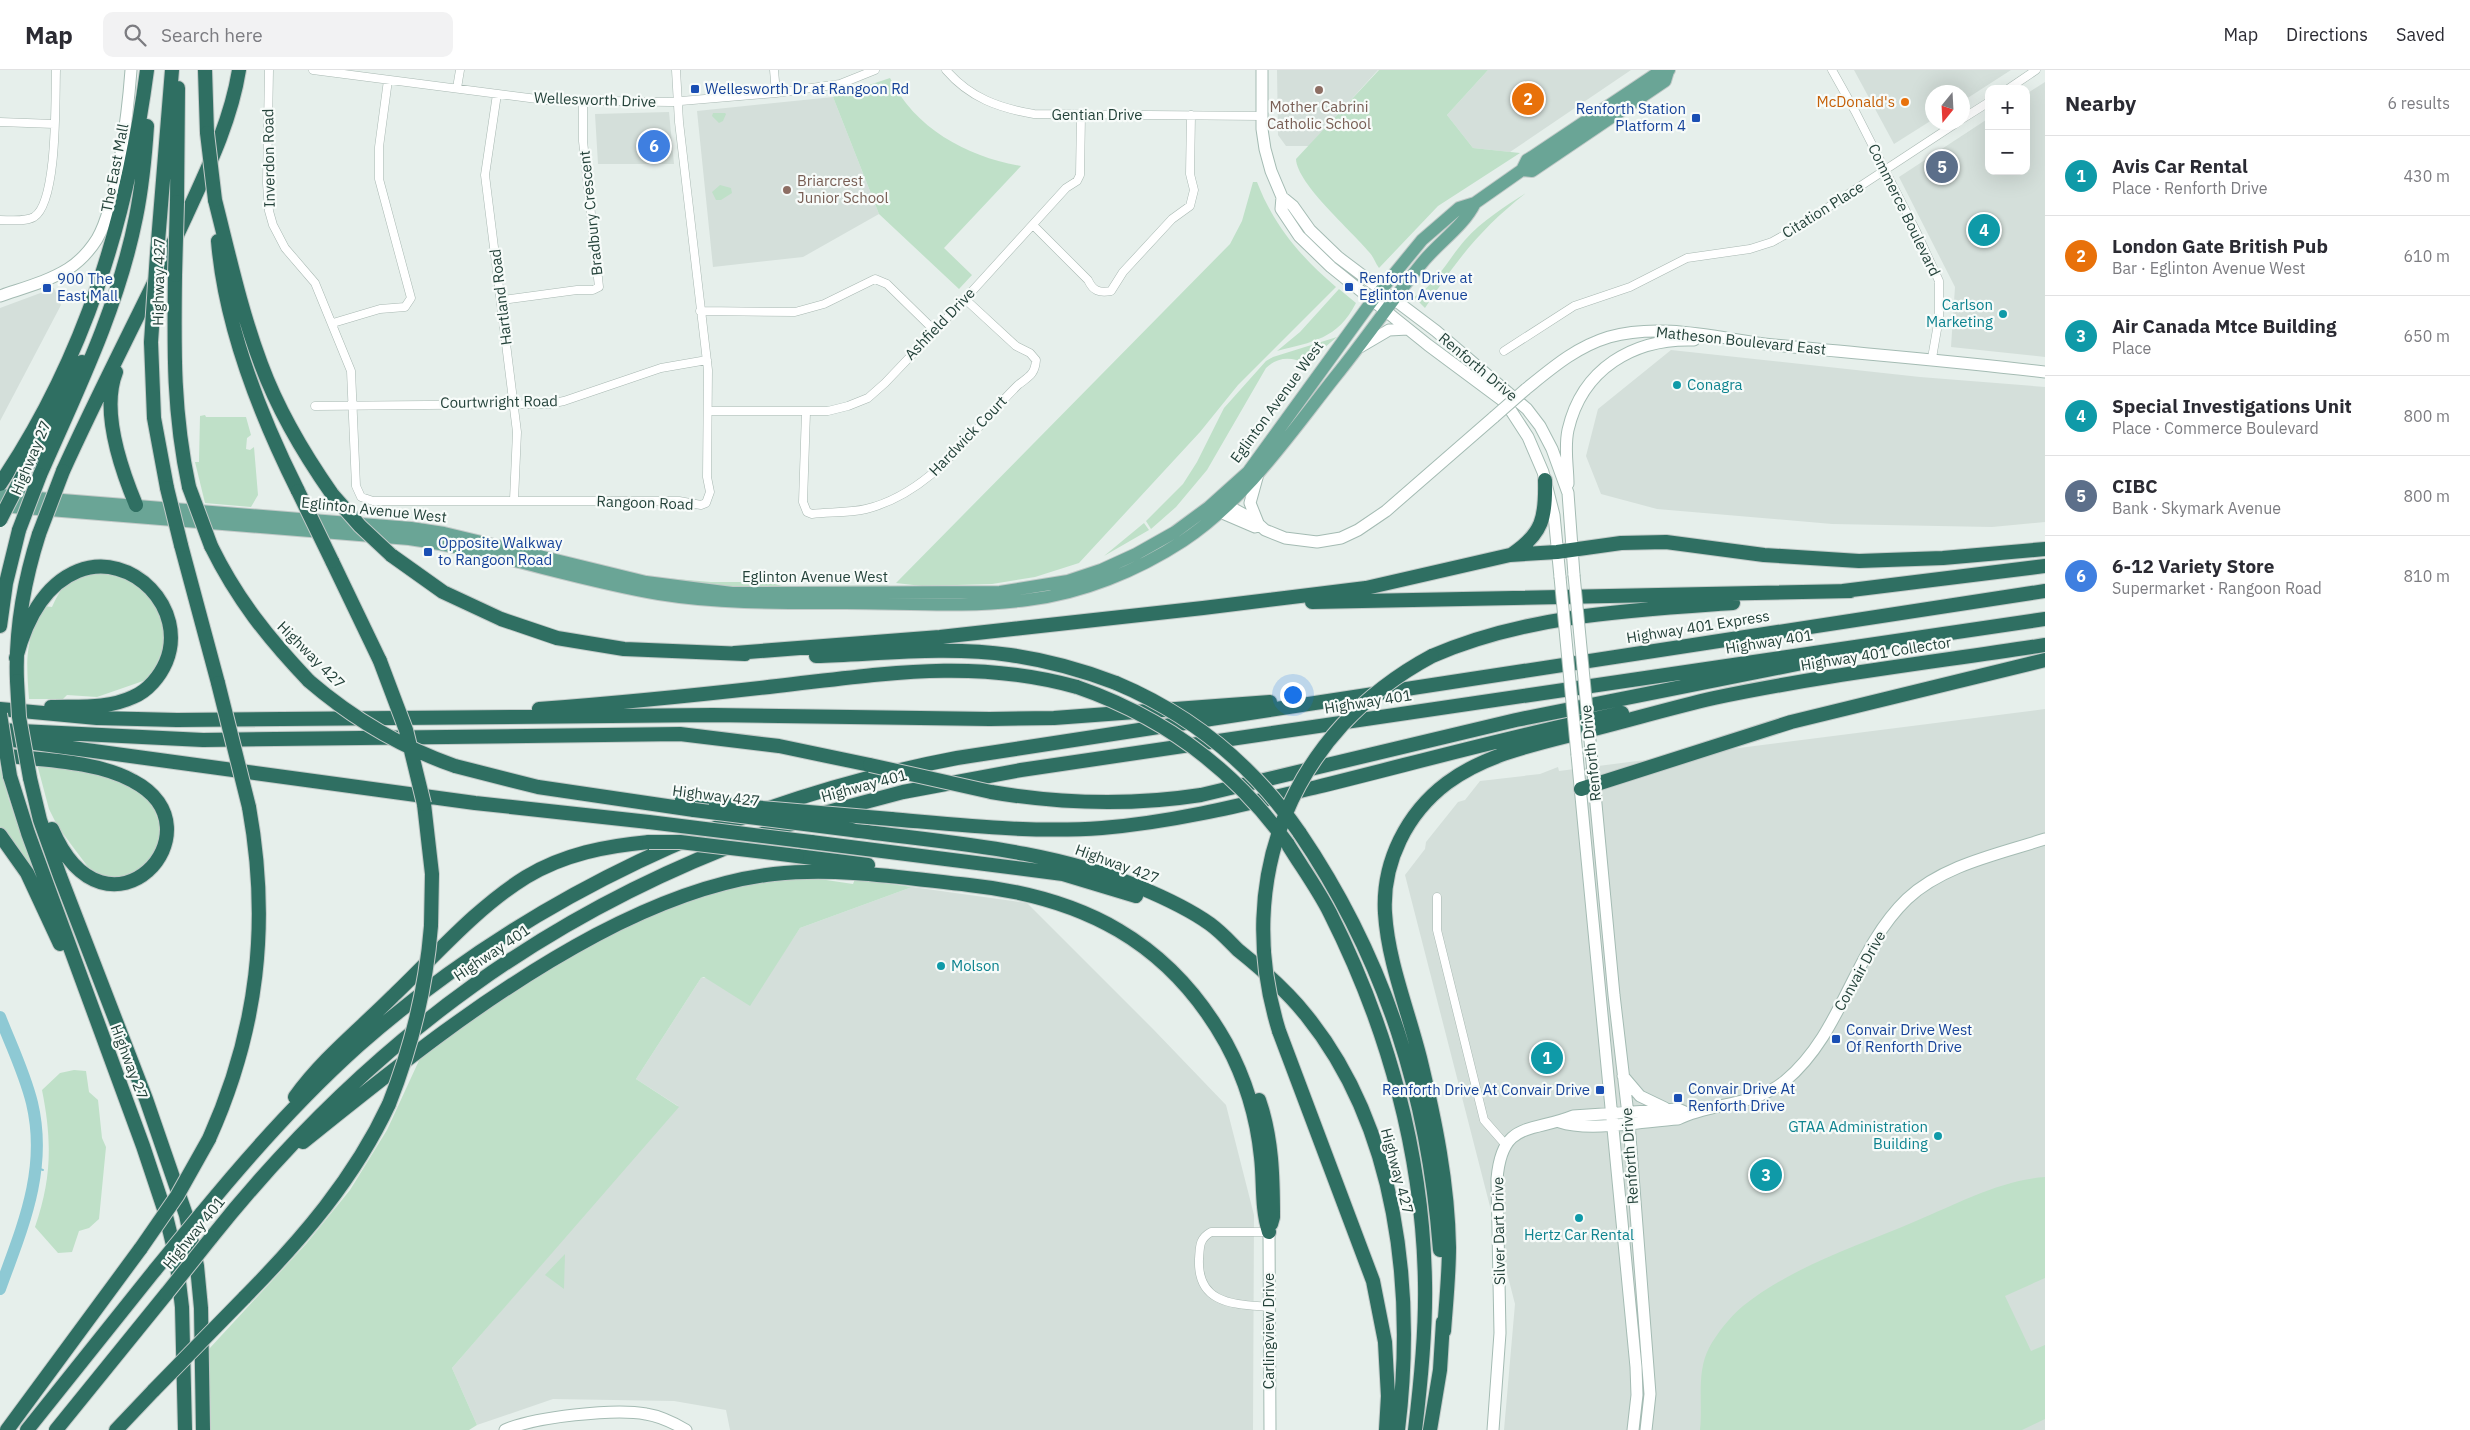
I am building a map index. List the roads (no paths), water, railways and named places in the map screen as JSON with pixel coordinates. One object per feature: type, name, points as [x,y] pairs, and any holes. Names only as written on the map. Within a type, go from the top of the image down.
[{"type":"highway","points":[[0,520],[75,374],[100,337],[121,274],[136,217],[145,148],[149,70]]},
{"type":"highway","points":[[0,484],[12,467],[71,355],[100,283],[127,185],[149,70]]},
{"type":"highway","points":[[7,1430],[141,1248],[177,1196],[209,1139],[235,1073],[245,1036],[255,980],[260,894],[249,807],[166,488],[154,418],[151,342],[172,70]]},
{"type":"highway","name":"Highway 427","points":[[178,70],[175,275],[176,412],[180,445],[189,487],[211,546],[229,580],[253,618],[280,650],[309,681],[339,706],[385,735],[454,766],[521,784],[596,796],[1016,852],[1085,868],[1140,887],[1210,924],[1283,989],[1326,1043],[1349,1081],[1375,1144],[1394,1217],[1401,1288],[1403,1358],[1398,1430]]},
{"type":"highway","name":"Highway 427","points":[[205,70],[207,133],[215,200],[233,274],[261,365],[300,444],[332,494],[360,526],[391,555],[442,592],[501,619],[557,638],[624,649],[804,656],[926,652],[1009,655],[1078,670],[1116,683],[1156,701],[1211,736],[1259,780],[1299,832],[1324,869],[1362,939],[1381,984],[1405,1055],[1426,1140],[1434,1187],[1442,1282],[1444,1331],[1439,1379],[1430,1430]]},
{"type":"highway","points":[[136,505],[119,450],[110,409],[112,381],[136,320],[215,150],[230,110],[239,70]]},
{"type":"highway","points":[[116,1430],[301,1238],[336,1195],[369,1144],[389,1104],[416,1022],[428,960],[431,926],[432,874],[424,804],[406,730],[380,661],[298,491],[258,398],[234,324],[220,265],[215,200]]},
{"type":"highway","name":"Highway 427","points":[[30,778],[19,717],[17,681],[16,658],[22,600],[39,534],[63,470],[136,320]]},
{"type":"highway","name":"Highway 27","points":[[0,626],[6,583],[19,530],[40,474],[100,337]]},
{"type":"highway","points":[[1510,555],[1532,539],[1542,523],[1545,512],[1545,480]]},
{"type":"highway","points":[[735,653],[940,638],[1366,588],[1510,555],[1558,552],[1621,543],[1651,542],[1790,557],[1859,561],[1943,558],[2045,549]]},
{"type":"highway","points":[[0,708],[97,705],[118,703],[134,697],[153,682],[164,666],[170,645],[170,621],[159,598],[140,579],[112,568],[99,566],[85,568],[65,578],[47,594],[29,622],[16,658]]},
{"type":"highway","points":[[1386,1430],[1388,1396],[1385,1342],[1373,1281],[1279,1031],[1265,975],[1262,917],[1270,860],[1289,806],[1317,756],[1348,719],[1383,687],[1432,656],[1472,640],[1518,628],[1591,615],[1851,591],[2045,566]]},
{"type":"highway","points":[[1203,608],[1336,601],[1851,591]]},
{"type":"highway","name":"Highway 401 Express","points":[[1356,697],[2045,591]]},
{"type":"highway","points":[[0,730],[203,740],[680,734],[779,746],[991,792],[1042,800],[1094,803],[1152,801],[1201,795],[1516,720],[1810,662],[1906,639],[2045,619]]},
{"type":"highway","name":"Highway 401","points":[[56,1430],[263,1174],[331,1103],[392,1047],[450,1001],[518,954],[593,909],[664,874],[722,849],[819,815],[904,792],[1002,773],[1906,639]]},
{"type":"highway","name":"Highway 401 Collector","points":[[1712,699],[1783,685],[2045,645]]},
{"type":"highway","points":[[1588,787],[1792,722],[2045,660]]},
{"type":"highway","points":[[432,716],[546,708],[921,670],[986,670],[1019,673],[1077,687],[1137,711],[1186,740],[1241,786],[1287,843],[1330,912],[1358,972],[1402,1102],[1417,1185],[1425,1283],[1422,1370],[1415,1430]]},
{"type":"highway","points":[[0,708],[97,718],[168,720],[432,716],[723,715],[1015,719],[1356,697]]},
{"type":"highway","name":"Highway 401","points":[[27,1430],[155,1270],[267,1136],[359,1046],[421,995],[482,950],[539,914],[602,879],[741,818],[832,787],[920,765],[1356,697]]},
{"type":"highway","points":[[596,796],[891,819],[1051,829],[1102,828],[1161,821],[1238,806],[1568,724],[1655,706],[1712,699]]},
{"type":"highway","points":[[1444,1331],[1449,1249],[1438,1138],[1414,1033],[1391,951],[1385,913],[1386,884],[1398,843],[1409,824],[1432,795],[1461,774],[1483,762],[1533,746],[1712,699]]},
{"type":"highway","name":"Highway 27","points":[[0,714],[10,776],[28,833],[158,1189],[176,1257],[182,1307],[185,1430]]},
{"type":"highway","points":[[0,738],[341,785],[1019,868],[1080,878],[1155,903],[1237,948]]},
{"type":"highway","points":[[0,755],[99,769],[124,776],[144,787],[161,807],[167,827],[165,844],[156,863],[138,879],[123,884],[102,883],[80,871],[61,849],[30,778]]},
{"type":"highway","name":"Highway 27","points":[[30,778],[40,820],[146,1098],[186,1215],[196,1266],[201,1308],[203,1430]]},
{"type":"highway","points":[[0,835],[27,873],[104,1043]]},
{"type":"highway","points":[[267,1136],[300,1090],[318,1070],[464,928],[504,893],[526,877],[554,863],[613,845],[680,842],[980,879],[1044,890],[1105,914],[1148,941],[1177,965],[1209,1001],[1238,1047],[1246,1066],[1260,1102],[1269,1140],[1273,1217],[1268,1232]]},
{"type":"highway","points":[[263,1174],[348,1104],[436,1036],[520,979],[626,919],[708,887],[741,879],[806,872],[872,874],[1003,889],[1047,898],[1103,921],[1161,961],[1198,1000],[1227,1044],[1240,1073],[1258,1133],[1262,1158],[1264,1217],[1268,1232]]},
{"type":"main road","name":"The East Mall","points":[[0,296],[43,281],[68,268],[80,259],[96,239],[109,207],[118,163],[131,70]]},
{"type":"main road","name":"Renforth Drive","points":[[1262,70],[1262,116],[1267,158],[1282,197],[1281,209],[1299,236],[1378,306],[1428,345],[1458,364],[1506,403],[1528,436],[1545,480],[1554,515],[1577,755],[1588,787],[1628,1118],[1650,1394],[1646,1430]]},
{"type":"main road","name":"Eglinton Avenue West","points":[[0,506],[409,539],[455,546],[655,594],[706,600],[768,603],[987,603],[1041,598],[1091,586],[1142,564],[1182,541],[1259,471],[1328,386],[1330,373],[1387,294],[1422,240],[1459,208],[1476,202],[1522,170],[1532,171],[1665,82],[1668,70]]},
{"type":"main road","name":"Renforth Drive","points":[[1282,197],[1293,206],[1324,244],[1436,331],[1527,409],[1540,426],[1552,449],[1568,493],[1591,751],[1588,787],[1611,1119],[1636,1367],[1637,1395],[1633,1430]]},
{"type":"main road","name":"Eglinton Avenue West","points":[[0,495],[410,528],[457,536],[638,580],[698,590],[750,593],[960,594],[1031,588],[1068,581],[1102,570],[1136,554],[1218,507],[1248,472],[1302,398],[1359,348],[1378,306]]},
{"type":"main road","points":[[1359,348],[1390,330],[1408,328]]},
{"type":"main road","name":"Matheson Boulevard East","points":[[1218,507],[1254,520],[1260,527],[1285,538],[1316,542],[1341,538],[1358,530],[1386,511],[1562,359],[1610,337],[1643,332],[1678,332],[1756,343],[1932,358],[2045,372]]},
{"type":"main road","points":[[1568,493],[1566,458],[1568,431],[1573,413],[1579,398],[1604,368],[1625,353],[1666,340],[1756,343]]},
{"type":"main road","points":[[1259,471],[1250,503],[1260,527]]},
{"type":"main road","name":"Convair Drive","points":[[1505,1144],[1521,1132],[1534,1126],[1560,1122],[1571,1126],[1611,1119],[1678,1119],[1689,1114],[1731,1106],[1757,1096],[1785,1081],[1809,1058],[1822,1040],[1866,957],[1892,916],[1920,888],[1947,873],[2045,839]]},
{"type":"main road","points":[[1622,1074],[1640,1096],[1669,1109]]},
{"type":"main road","name":"Convair Drive","points":[[1628,1118],[1669,1109],[1678,1109],[1689,1114]]},
{"type":"main road","name":"Silver Dart Drive","points":[[1493,1430],[1500,1333],[1497,1179],[1500,1156],[1505,1144]]},
{"type":"main road","name":"Carlingview Drive","points":[[1268,1232],[1270,1430]]},
{"type":"main road","points":[[505,1430],[535,1421],[576,1415],[630,1413],[646,1414],[660,1418],[686,1430]]},
{"type":"street","points":[[0,220],[25,220],[35,216],[39,212],[50,183],[54,150],[56,70]]},
{"type":"street","name":"Inverdon Road","points":[[268,70],[267,183],[269,211],[278,237],[315,282],[333,323],[351,371],[353,405]]},
{"type":"street","name":"Wellesworth Drive","points":[[313,70],[545,100],[583,101],[677,101],[776,93],[840,84],[875,70]]},
{"type":"street","points":[[457,88],[460,70]]},
{"type":"street","name":"Rangoon Road","points":[[353,405],[356,486],[358,492],[366,500],[706,503],[710,492],[706,477],[707,360],[677,101],[676,70]]},
{"type":"street","points":[[774,70],[776,93]]},
{"type":"street","name":"Gentian Drive","points":[[946,70],[967,91],[997,107],[1034,114],[1262,116]]},
{"type":"street","name":"Commerce Boulevard","points":[[1832,70],[1916,231],[1938,281],[1939,318],[1932,358]]},
{"type":"street","points":[[2014,85],[2036,70]]},
{"type":"street","points":[[333,323],[380,309],[405,307],[411,298],[379,179],[379,147],[388,80]]},
{"type":"street","name":"Hartland Road","points":[[496,94],[485,175],[517,432],[514,500]]},
{"type":"street","name":"Bradbury Crescent","points":[[502,300],[577,290],[593,290],[599,286],[583,141],[583,101]]},
{"type":"street","points":[[1970,114],[1985,105]]},
{"type":"street","name":"Ashfield Drive","points":[[708,412],[806,412],[840,409],[868,398],[885,383],[965,299],[1066,188],[1077,181],[1080,175],[1081,115]]},
{"type":"street","points":[[1033,225],[1088,280],[1094,289],[1098,292],[1111,291],[1123,272],[1172,219],[1190,206],[1194,190],[1190,174],[1191,115]]},
{"type":"street","points":[[0,122],[54,124]]},
{"type":"street","name":"Citation Place","points":[[1504,351],[1574,306],[1630,287],[1687,258],[1750,249],[1780,238],[1946,130]]},
{"type":"street","points":[[700,312],[795,312],[824,304],[875,279],[887,284],[934,330]]},
{"type":"street","name":"Hardwick Court","points":[[806,412],[803,502],[806,512],[812,514],[865,509],[893,499],[935,472],[1018,385],[1030,378],[1036,367],[1036,360],[1030,353],[1016,346],[965,299]]},
{"type":"street","name":"Courtwright Road","points":[[314,406],[513,405],[564,401],[661,368],[707,360]]},
{"type":"street","points":[[1437,897],[1437,930],[1484,1120],[1505,1144]]},
{"type":"street","points":[[1268,1232],[1211,1232],[1204,1236],[1200,1243],[1198,1270],[1206,1287],[1216,1298],[1224,1302],[1269,1307]]},
{"type":"waterway","points":[[0,1017],[29,1092],[36,1128],[37,1152],[35,1175],[24,1221],[0,1289]]},
{"type":"waterway","points":[[37,1168],[43,1170]]},
{"type":"place","name":"Wellesworth Dr at Rangoon Rd","points":[[695,89]]},
{"type":"place","name":"Mother Cabrini Catholic School","points":[[1319,90]]},
{"type":"place","name":"London Gate British Pub","points":[[1528,99]]},
{"type":"place","name":"McDonald's","points":[[1905,102]]},
{"type":"place","name":"Renforth Station Platform 4","points":[[1696,118]]},
{"type":"place","name":"6-12 Variety Store","points":[[654,146]]},
{"type":"place","name":"CIBC","points":[[1942,167]]},
{"type":"place","name":"Briarcrest Junior School","points":[[787,190]]},
{"type":"place","name":"Special Investigations Unit","points":[[1984,230]]},
{"type":"place","name":"Renforth Drive at Eglinton Avenue","points":[[1349,287]]},
{"type":"place","name":"900 The East Mall","points":[[47,288]]},
{"type":"place","name":"Carlson Marketing","points":[[2003,314]]},
{"type":"place","name":"Conagra","points":[[1677,385]]},
{"type":"place","name":"Opposite Walkway to Rangoon Road","points":[[428,552]]},
{"type":"place","name":"Molson","points":[[941,966]]},
{"type":"place","name":"Convair Drive West Of Renforth Drive","points":[[1836,1039]]},
{"type":"place","name":"Avis Car Rental","points":[[1547,1058]]},
{"type":"place","name":"Renforth Drive At Convair Drive","points":[[1600,1090]]},
{"type":"place","name":"Convair Drive At Renforth Drive","points":[[1678,1098]]},
{"type":"place","name":"GTAA Administration Building","points":[[1938,1136]]},
{"type":"place","name":"Air Canada Mtce Building","points":[[1766,1175]]},
{"type":"place","name":"Hertz Car Rental","points":[[1579,1218]]}]
